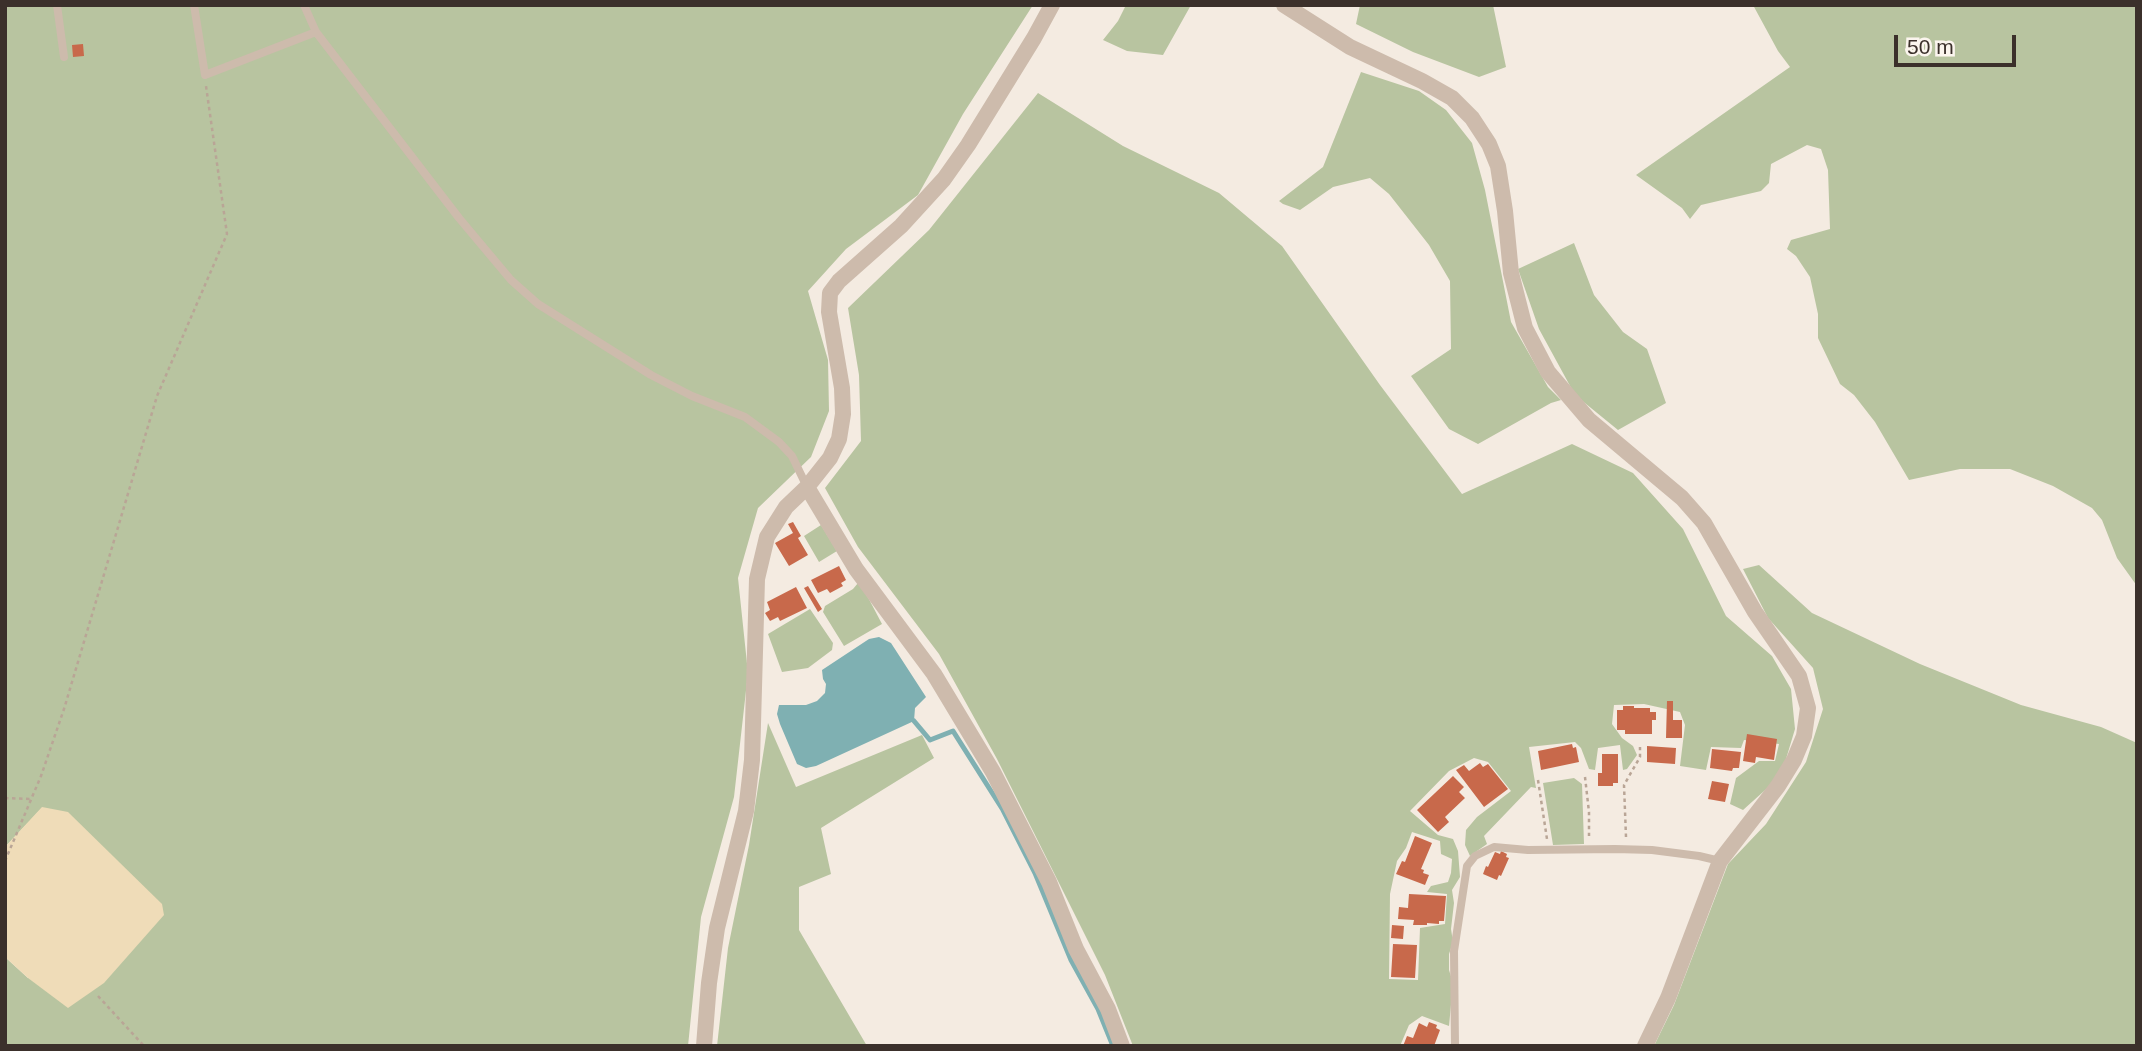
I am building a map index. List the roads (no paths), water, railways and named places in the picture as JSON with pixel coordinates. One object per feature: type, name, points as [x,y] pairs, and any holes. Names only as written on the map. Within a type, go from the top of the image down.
[{"type":"street","points":[[704,1046],[717,928],[746,811],[752,760],[757,579],[767,537],[786,507],[807,488],[830,458],[839,439],[843,414],[842,388],[829,312],[830,293],[839,281],[901,226],[944,179],[1005,85],[1052,5]]},
{"type":"street","points":[[1284,5],[1350,47],[1422,80],[1452,98],[1472,118],[1489,144],[1498,166],[1511,273],[1525,328],[1548,372],[1589,421],[1682,498],[1704,523],[1755,612],[1799,676],[1808,708],[1804,736],[1779,786],[1720,861],[1668,998],[1645,1046]]},
{"type":"street","points":[[807,488],[856,569],[934,674],[993,772],[1049,882],[1076,949],[1108,1010],[1122,1046]]},
{"type":"lane","points":[[57,5],[64,57]]},
{"type":"lane","points":[[194,5],[205,75],[316,33]]},
{"type":"lane","points":[[304,5],[316,33],[458,218],[511,280],[538,304],[651,375],[692,396],[745,417],[779,442],[792,456],[807,488]]},
{"type":"lane","points":[[1455,1046],[1454,951],[1467,866],[1475,856],[1494,847],[1549,850],[1628,849],[1652,850],[1720,861]]},
{"type":"water","points":[[879,637],[891,643],[926,697],[915,708],[914,721],[816,766],[806,768],[797,764],[780,724],[777,714],[779,705],[806,705],[817,701],[825,693],[826,684],[822,670],[869,639]]},
{"type":"waterway","points":[[914,721],[930,740],[953,731],[1003,810],[1035,873],[1071,960],[1098,1009],[1113,1046]]}]
